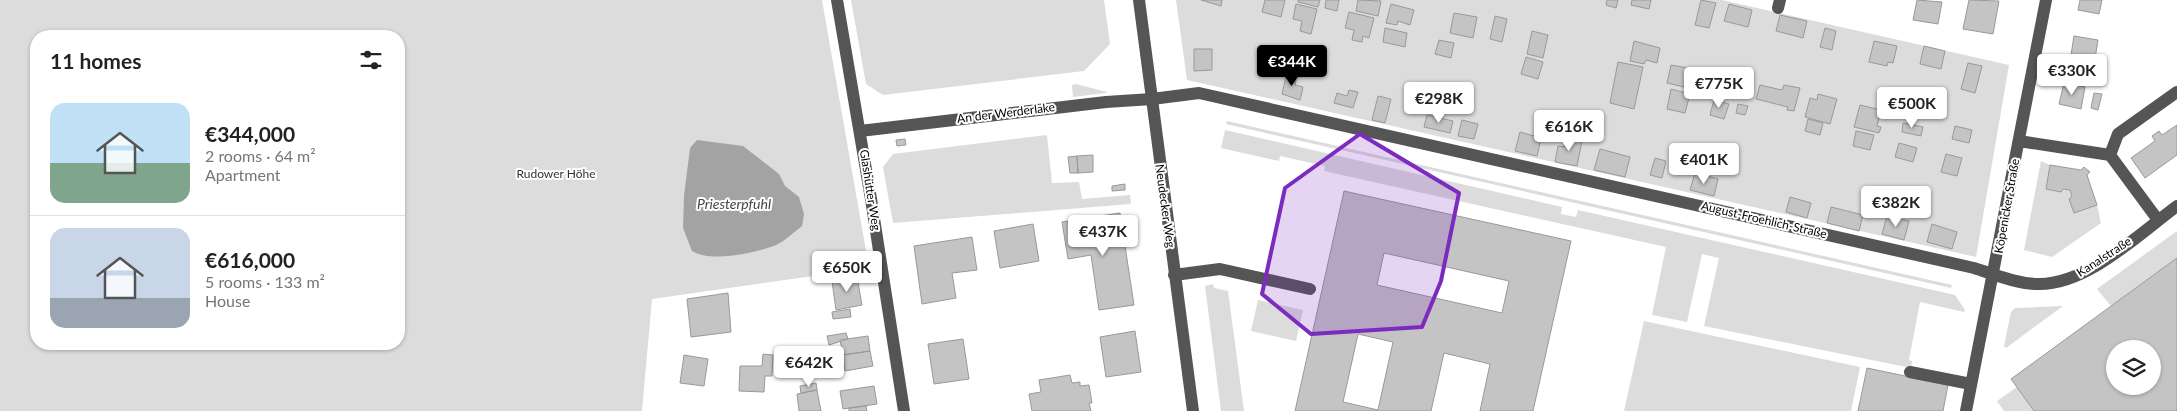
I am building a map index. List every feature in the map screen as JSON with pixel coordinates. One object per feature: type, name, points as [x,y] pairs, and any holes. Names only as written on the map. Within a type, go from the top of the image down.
[{"type":"street","name":"Glashütter Weg","points":[[837,0],[860,131],[904,411]]},
{"type":"street","name":"Neudecker Weg","points":[[1139,0],[1193,411]]},
{"type":"street","name":"Köpenicker Straße","points":[[1966,411],[2046,0]]},
{"type":"street","points":[[2110,155],[2118,134],[2177,92]]},
{"type":"street","name":"August-Froehlich-Straße","points":[[1152,99],[1199,93],[1974,268],[1994,275]]},
{"type":"street","name":"An der Werderlake","points":[[860,131],[1106,102],[1152,99]]},
{"type":"street","points":[[2019,141],[2110,155],[2158,220]]},
{"type":"street","name":"Kanalstraße","points":[[1994,275],[2036,285],[2067,280],[2082,274],[2177,206]]},
{"type":"street","points":[[1174,275],[1220,269],[1310,289]]},
{"type":"street","points":[[1910,372],[1971,384]]},
{"type":"highlighted area","points":[[1360,134],[1459,193],[1441,281],[1422,327],[1311,334],[1262,294],[1285,188]]},
{"type":"green space","name":"Rudower Höhe","points":[[0,0],[822,0],[869,268],[652,299],[642,411],[0,411]]},
{"type":"green space","points":[[851,0],[1104,0],[1110,44],[1084,71],[883,95],[866,84]]},
{"type":"green space","points":[[1176,0],[1722,0],[2009,65],[1976,257],[1187,80]]},
{"type":"green space","points":[[1076,84],[1107,92],[1073,97],[1072,85]]},
{"type":"green space","points":[[1227,121],[1952,285],[1951,288],[1226,124]]},
{"type":"green space","points":[[1225,130],[1562,207],[1561,214],[1576,217],[1578,210],[1955,295],[1965,310],[1964,312],[1920,302],[1909,360],[1912,361],[1911,368],[1704,326],[1719,258],[1702,254],[1687,322],[1652,315],[1666,247],[1324,171],[1325,166],[1280,156],[1279,161],[1221,148]]},
{"type":"green space","points":[[1047,135],[1052,183],[1079,182],[1082,199],[1130,195],[1131,204],[893,223],[883,167],[893,154]]},
{"type":"green space","points":[[2041,161],[2050,165],[2046,189],[2061,192],[2063,189],[2070,190],[2072,196],[2069,199],[2074,213],[2097,205],[2101,223],[2052,257],[2024,250]]},
{"type":"green space","points":[[2177,231],[2177,258],[2111,306],[2097,289]]},
{"type":"green space","points":[[1213,284],[1214,288],[1228,291],[1244,411],[1221,411],[1205,286]]},
{"type":"green space","points":[[1258,300],[1303,310],[1296,341],[1251,331]]},
{"type":"green space","points":[[2063,306],[2006,348],[2004,346],[2011,312],[2015,308]]},
{"type":"green space","points":[[1644,321],[1860,367],[1851,411],[1624,411]]},
{"type":"green space","points":[[2017,387],[2034,411],[2004,411],[1997,401]]},
{"type":"water","name":"Priesterpfuhl","points":[[697,140],[743,146],[779,174],[785,186],[799,197],[804,214],[802,226],[779,243],[757,251],[734,256],[710,256],[700,255],[692,251],[683,228],[684,196],[690,148]]},
{"type":"building","points":[[1201,0],[1222,0],[1221,6]]},
{"type":"building","points":[[1265,0],[1285,0],[1281,17],[1262,12]]},
{"type":"building","points":[[1298,0],[1320,0],[1318,7],[1298,2]]},
{"type":"building","points":[[1326,0],[1339,0],[1337,11],[1325,8]]},
{"type":"building","points":[[1358,0],[1381,1],[1378,16],[1356,11]]},
{"type":"building","points":[[1607,0],[1618,0],[1616,8],[1606,5]]},
{"type":"building","points":[[1632,0],[1651,0],[1649,9],[1631,5]]},
{"type":"building","points":[[1701,0],[1716,3],[1709,28],[1695,25]]},
{"type":"building","points":[[1917,0],[1942,2],[1938,24],[1913,20]]},
{"type":"building","points":[[1969,0],[1999,1],[1993,34],[1963,29]]},
{"type":"building","points":[[2080,0],[2102,0],[2099,14],[2078,10]]},
{"type":"building","points":[[1296,4],[1317,9],[1311,34],[1300,31],[1302,21],[1293,19]]},
{"type":"building","points":[[1391,4],[1414,10],[1410,25],[1398,21],[1397,25],[1386,23]]},
{"type":"building","points":[[1729,4],[1752,10],[1748,27],[1724,21]]},
{"type":"building","points":[[1349,12],[1374,18],[1369,38],[1363,36],[1362,42],[1352,40],[1354,30],[1345,28]]},
{"type":"building","points":[[1454,13],[1477,17],[1473,38],[1450,33]]},
{"type":"building","points":[[1780,15],[1807,21],[1803,38],[1776,31]]},
{"type":"building","points":[[1495,16],[1507,19],[1502,42],[1490,39]]},
{"type":"building","points":[[1385,28],[1407,33],[1405,47],[1383,42]]},
{"type":"building","points":[[1825,28],[1836,31],[1832,50],[1820,47]]},
{"type":"building","points":[[1532,31],[1548,35],[1543,58],[1527,54]]},
{"type":"building","points":[[2074,36],[2098,40],[2094,65],[2070,61]]},
{"type":"building","points":[[1439,40],[1454,43],[1451,58],[1435,54]]},
{"type":"building","points":[[1634,41],[1660,48],[1657,63],[1646,60],[1644,64],[1630,61]]},
{"type":"building","points":[[1874,41],[1897,46],[1893,63],[1888,62],[1887,66],[1869,62]]},
{"type":"building","points":[[1924,46],[1945,51],[1941,69],[1920,64]]},
{"type":"building","points":[[1194,49],[1212,49],[1212,70],[1194,71]]},
{"type":"building","points":[[1526,57],[1543,62],[1538,79],[1521,74]]},
{"type":"building","points":[[1618,62],[1643,67],[1634,109],[1610,103]]},
{"type":"building","points":[[1968,63],[1982,66],[1975,93],[1961,89]]},
{"type":"building","points":[[1671,65],[1688,68],[1684,87],[1667,83]]},
{"type":"building","points":[[1287,72],[1297,74],[1295,85],[1303,87],[1300,100],[1282,94]]},
{"type":"building","points":[[1720,81],[1746,88],[1743,98],[1717,91]]},
{"type":"building","points":[[2064,83],[2085,87],[2081,109],[2059,104]]},
{"type":"building","points":[[1760,85],[1782,90],[1784,85],[1800,88],[1794,111],[1787,110],[1788,107],[1756,99]]},
{"type":"building","points":[[1671,89],[1690,94],[1685,113],[1667,109]]},
{"type":"building","points":[[1349,90],[1358,92],[1353,108],[1334,103],[1337,93],[1347,96]]},
{"type":"building","points":[[2094,93],[2102,94],[2098,110],[2091,108]]},
{"type":"building","points":[[1818,94],[1837,99],[1830,124],[1805,117],[1810,98],[1817,100]]},
{"type":"building","points":[[1378,96],[1391,99],[1385,123],[1372,120]]},
{"type":"building","points":[[1714,100],[1729,104],[1724,119],[1710,115]]},
{"type":"building","points":[[1738,104],[1748,106],[1745,115],[1736,113]]},
{"type":"building","points":[[1860,105],[1881,110],[1877,126],[1881,127],[1879,133],[1854,127]]},
{"type":"building","points":[[1427,115],[1453,121],[1450,133],[1424,127]]},
{"type":"building","points":[[1808,119],[1823,123],[1820,135],[1805,131]]},
{"type":"building","points":[[1462,120],[1478,124],[1474,139],[1458,136]]},
{"type":"building","points":[[1903,123],[1923,127],[1921,136],[1902,132]]},
{"type":"building","points":[[2177,125],[2177,155],[2145,178],[2131,158],[2155,141],[2152,136],[2159,131],[2162,135]]},
{"type":"building","points":[[1955,126],[1972,130],[1969,143],[1952,139]]},
{"type":"building","points":[[1856,131],[1874,135],[1870,150],[1853,146]]},
{"type":"building","points":[[1520,132],[1541,138],[1537,156],[1515,151]]},
{"type":"building","points":[[1566,138],[1582,141],[1577,166],[1555,162],[1558,146],[1564,147]]},
{"type":"building","points":[[905,139],[906,145],[897,146],[896,140]]},
{"type":"building","points":[[1899,143],[1917,148],[1913,162],[1895,157]]},
{"type":"building","points":[[1600,149],[1630,157],[1625,177],[1594,170]]},
{"type":"building","points":[[1946,154],[1962,158],[1957,176],[1941,172]]},
{"type":"building","points":[[1093,155],[1093,172],[1078,173],[1077,156]]},
{"type":"building","points":[[1077,156],[1078,173],[1070,173],[1068,157]]},
{"type":"building","points":[[1655,158],[1666,161],[1662,178],[1650,175]]},
{"type":"building","points":[[2050,165],[2081,170],[2084,167],[2090,172],[2087,175],[2097,205],[2074,213],[2069,199],[2072,196],[2070,190],[2063,189],[2061,192],[2046,189]]},
{"type":"building","points":[[1695,173],[1718,179],[1714,196],[1690,190]]},
{"type":"building","points":[[1125,184],[1125,190],[1112,191],[1112,186]]},
{"type":"building","points":[[1344,191],[1571,241],[1533,411],[1480,411],[1490,364],[1444,353],[1431,411],[1295,411]],"holes":[[[1384,253],[1509,281],[1502,313],[1377,285]],[[1358,334],[1393,342],[1378,410],[1343,402]]]},
{"type":"building","points":[[1790,197],[1811,203],[1807,218],[1786,212]]},
{"type":"building","points":[[1831,207],[1863,215],[1859,231],[1827,223]]},
{"type":"building","points":[[1120,213],[1134,305],[1099,310],[1091,255],[1068,259],[1062,222]]},
{"type":"building","points":[[1887,216],[1909,221],[1904,240],[1882,234]]},
{"type":"building","points":[[1033,224],[1039,261],[1000,268],[994,231]]},
{"type":"building","points":[[1932,224],[1957,232],[1952,249],[1927,242]]},
{"type":"building","points":[[972,237],[977,270],[952,273],[956,298],[922,304],[914,246]]},
{"type":"building","points":[[2177,258],[2177,411],[2034,411],[2011,379]]},
{"type":"building","points":[[857,277],[862,305],[836,310],[832,281]]},
{"type":"building","points":[[728,293],[731,332],[691,337],[687,299]]},
{"type":"building","points":[[850,309],[851,317],[833,319],[832,312]]},
{"type":"building","points":[[1135,331],[1141,372],[1106,377],[1100,337]]},
{"type":"building","points":[[846,333],[848,339],[829,345],[827,336]]},
{"type":"building","points":[[868,336],[870,351],[843,355],[840,340]]},
{"type":"building","points":[[963,339],[969,379],[934,384],[928,344]]},
{"type":"building","points":[[870,351],[873,366],[845,371],[843,355]]},
{"type":"building","points":[[763,354],[773,355],[772,376],[765,376],[764,392],[739,391],[740,366],[762,366]]},
{"type":"building","points":[[684,355],[708,359],[704,386],[680,383]]},
{"type":"building","points":[[1867,368],[1948,385],[1943,411],[1858,411]]},
{"type":"building","points":[[1070,375],[1072,383],[1080,382],[1080,386],[1089,385],[1092,403],[1089,403],[1091,411],[1032,411],[1029,394],[1041,392],[1039,380]]},
{"type":"building","points":[[816,383],[817,390],[801,393],[800,386]]},
{"type":"building","points":[[874,386],[877,404],[843,409],[840,391]]},
{"type":"building","points":[[817,390],[821,411],[799,411],[797,394]]},
{"type":"building","points":[[866,406],[867,411],[849,411],[849,408]]}]
